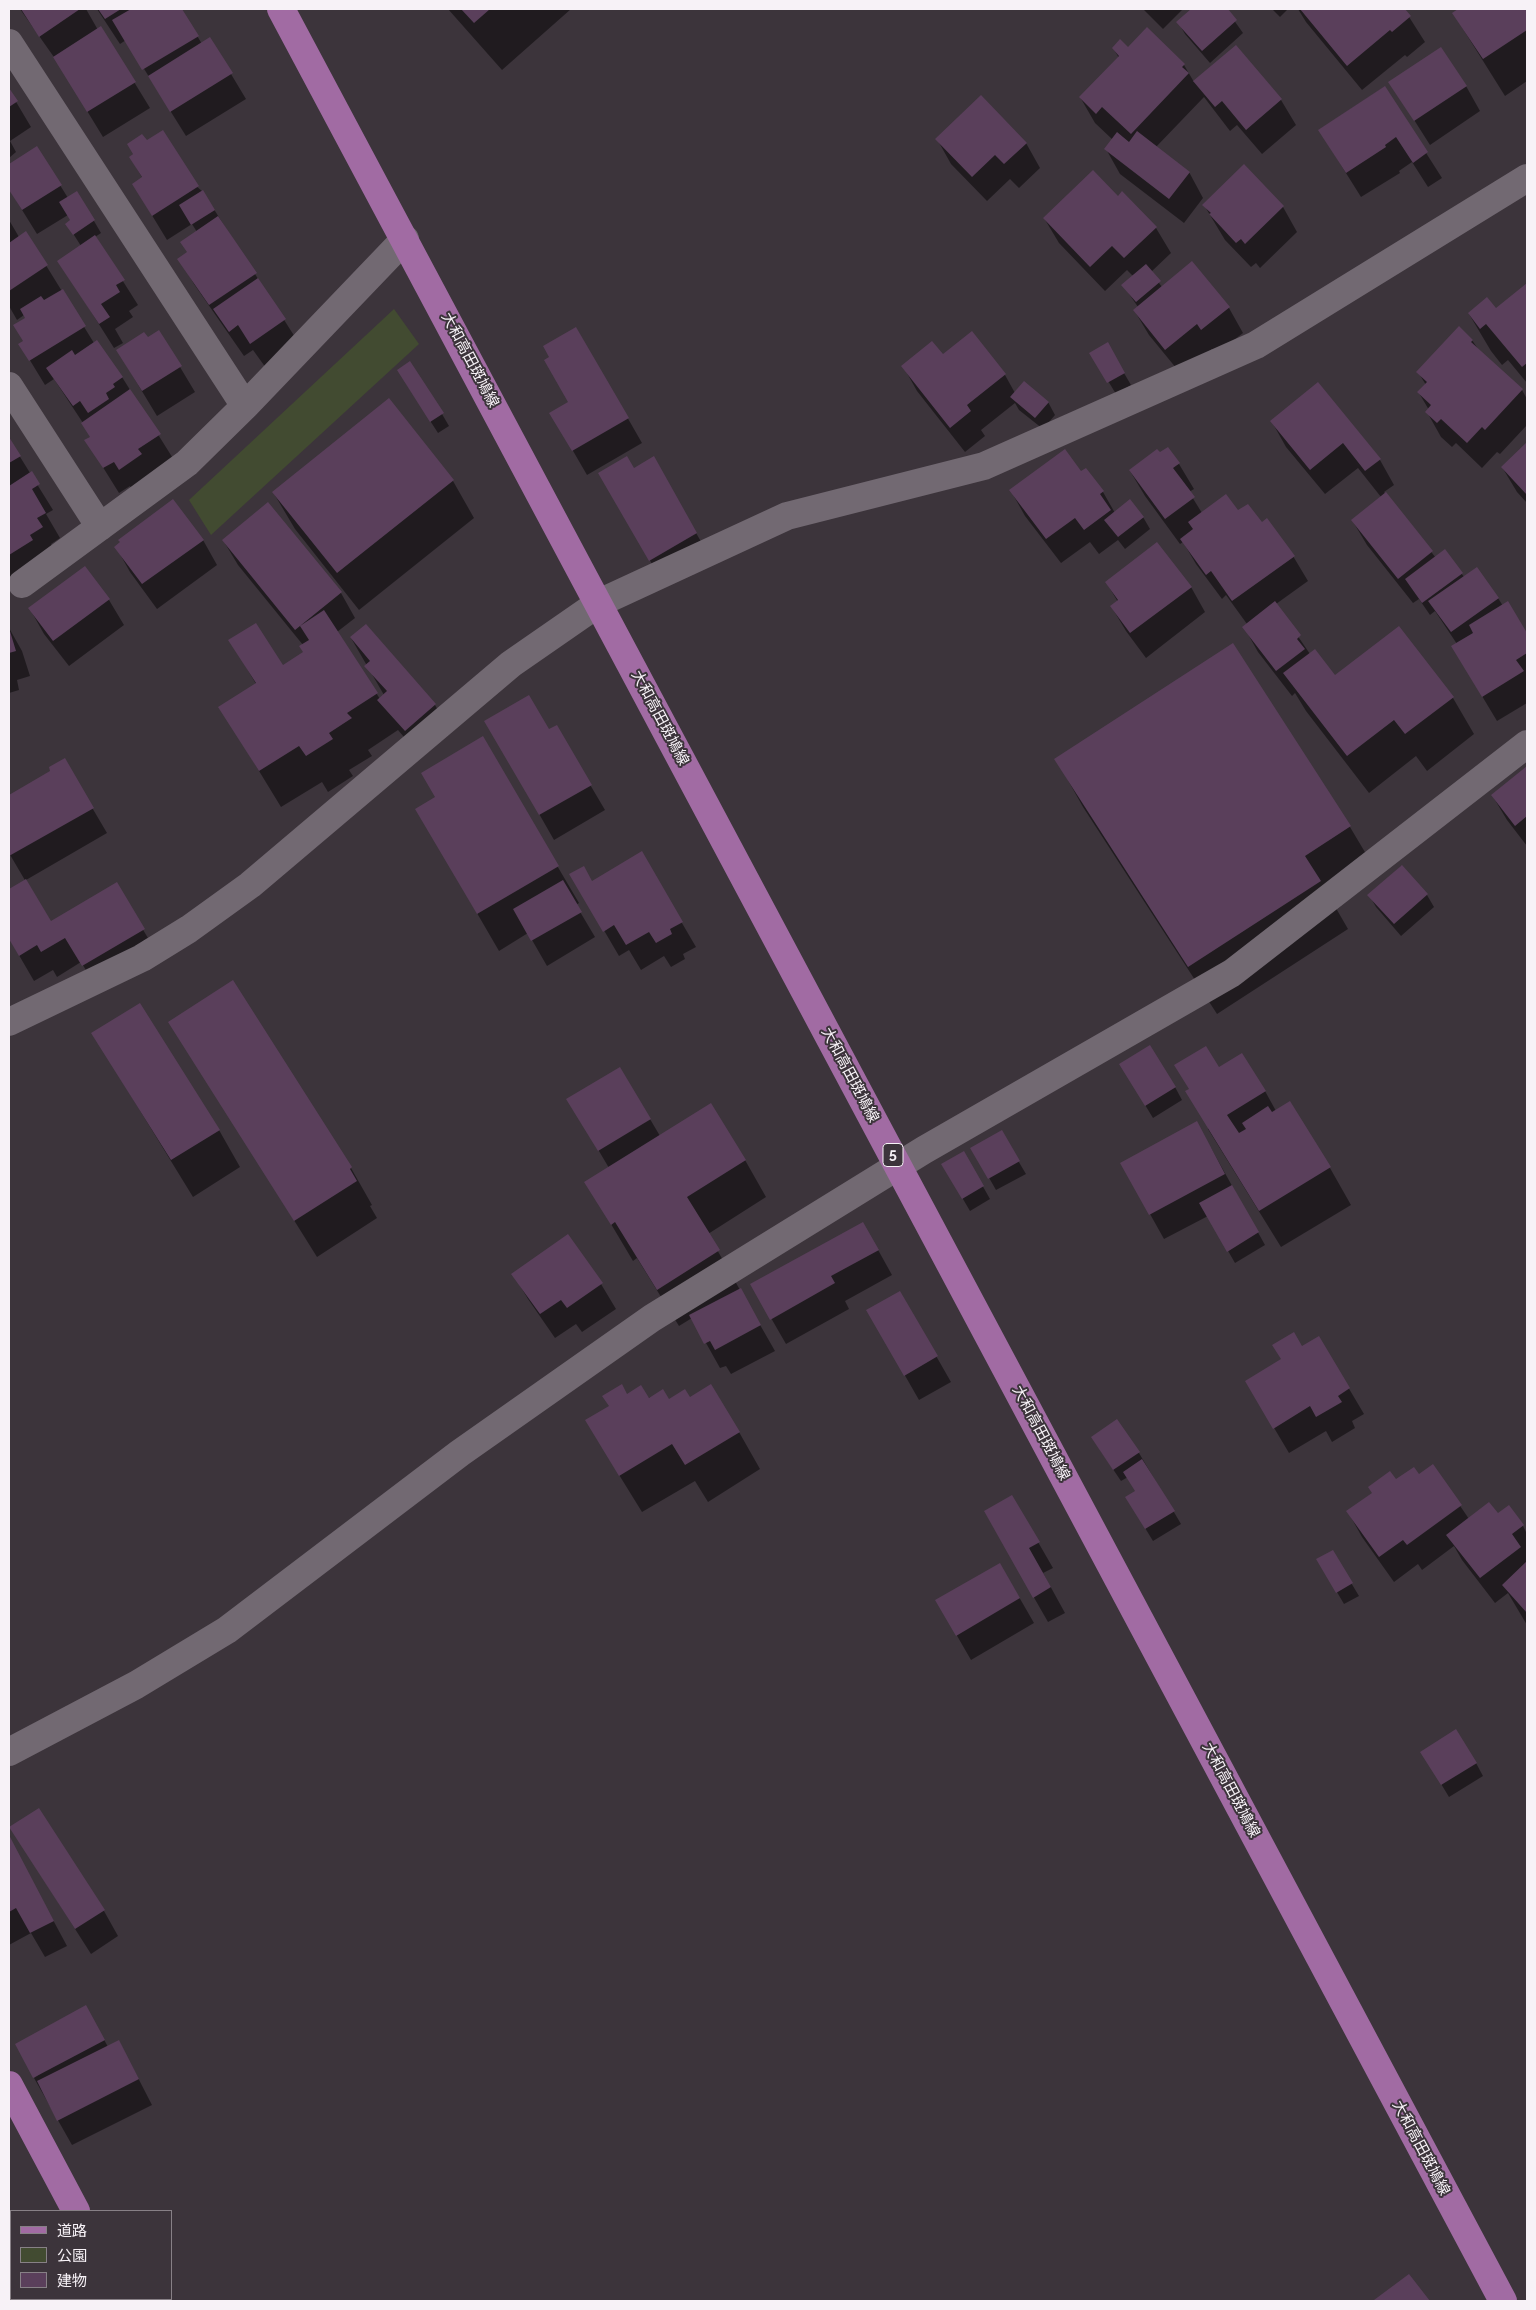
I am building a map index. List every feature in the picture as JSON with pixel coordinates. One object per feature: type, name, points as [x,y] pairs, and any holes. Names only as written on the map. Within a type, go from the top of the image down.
[{"type":"main road","name":"大和高田斑鳩線","points":[[281,9],[600,603],[1503,2301]]},
{"type":"main road","points":[[9,2085],[75,2210]]},
{"type":"street","points":[[9,43],[246,406]]},
{"type":"street","points":[[9,1022],[142,958],[189,929],[250,885],[511,664],[600,603],[787,516],[984,466],[1246,349],[1527,178]]},
{"type":"street","points":[[22,584],[187,463],[246,406],[405,239]]},
{"type":"street","points":[[9,386],[100,527]]},
{"type":"street","points":[[9,1752],[136,1686],[227,1630],[460,1453],[652,1318],[924,1150],[1232,973],[1527,744]]},
{"type":"green space","points":[[394,309],[419,344],[211,535],[189,500]]},
{"type":"shaded area","points":[[9,2224],[10,2300],[61,2301],[9,2301]]},
{"type":"building","points":[[21,9],[80,9],[39,37]]},
{"type":"building","points":[[98,9],[121,9],[105,19]]},
{"type":"building","points":[[131,9],[182,9],[199,36],[142,70],[112,20]]},
{"type":"building","points":[[461,9],[490,9],[474,23]]},
{"type":"building","points":[[1191,9],[1228,9],[1237,20],[1202,51],[1176,22]]},
{"type":"building","points":[[1300,9],[1405,9],[1411,16],[1392,32],[1390,30],[1347,66]]},
{"type":"building","points":[[1458,9],[1527,9],[1527,30],[1483,59],[1452,13]]},
{"type":"building","points":[[101,26],[136,82],[87,112],[53,57]]},
{"type":"building","points":[[1147,27],[1185,64],[1182,67],[1189,73],[1131,134],[1102,107],[1096,114],[1079,97],[1119,56],[1112,48],[1120,39],[1128,47]]},
{"type":"building","points":[[210,37],[233,73],[170,112],[148,76]]},
{"type":"building","points":[[1236,45],[1282,99],[1246,130],[1222,101],[1215,107],[1193,81]]},
{"type":"building","points":[[1441,47],[1467,86],[1414,121],[1388,82]]},
{"type":"building","points":[[1385,86],[1428,152],[1413,163],[1396,137],[1385,145],[1386,147],[1346,173],[1318,130]]},
{"type":"building","points":[[9,88],[18,101],[9,107]]},
{"type":"building","points":[[981,95],[1027,143],[1004,164],[995,155],[972,177],[935,139]]},
{"type":"building","points":[[163,130],[199,186],[152,216],[132,184],[142,177],[129,157],[133,154],[127,144],[142,134],[147,140]]},
{"type":"building","points":[[1137,131],[1190,172],[1169,199],[1104,149],[1117,132],[1129,142]]},
{"type":"building","points":[[37,146],[62,185],[22,210],[9,190],[9,164]]},
{"type":"building","points":[[1244,164],[1284,206],[1245,244],[1241,239],[1236,243],[1202,205]]},
{"type":"building","points":[[1093,170],[1118,196],[1122,191],[1157,227],[1124,258],[1112,246],[1090,267],[1043,218]]},
{"type":"building","points":[[203,190],[215,210],[191,225],[179,205]]},
{"type":"building","points":[[77,191],[95,220],[73,235],[65,224],[70,220],[59,202]]},
{"type":"building","points":[[218,216],[257,273],[209,305],[177,259],[187,252],[180,242]]},
{"type":"building","points":[[26,231],[48,265],[9,291],[9,243]]},
{"type":"building","points":[[95,235],[125,280],[116,285],[120,292],[101,304],[110,317],[99,324],[57,261]]},
{"type":"building","points":[[1192,261],[1230,307],[1201,330],[1197,324],[1165,350],[1133,310]]},
{"type":"building","points":[[1146,264],[1161,281],[1136,302],[1121,285]]},
{"type":"building","points":[[258,278],[286,319],[250,344],[238,325],[229,332],[213,309]]},
{"type":"building","points":[[1527,283],[1527,363],[1522,367],[1486,324],[1480,329],[1468,313],[1487,297],[1496,308]]},
{"type":"building","points":[[63,289],[86,326],[29,361],[18,344],[23,341],[13,325],[25,318],[20,309],[41,296],[44,300]]},
{"type":"building","points":[[1459,326],[1473,340],[1471,342],[1523,389],[1485,430],[1482,427],[1467,443],[1441,419],[1437,423],[1425,412],[1431,405],[1417,392],[1427,382],[1416,372]]},
{"type":"building","points":[[576,327],[629,418],[572,451],[549,413],[568,402],[544,360],[549,357],[543,346]]},
{"type":"building","points":[[159,330],[182,366],[142,391],[116,350],[144,332],[148,337]]},
{"type":"building","points":[[972,331],[1006,374],[967,405],[971,411],[950,428],[901,366],[932,341],[943,354]]},
{"type":"building","points":[[97,340],[123,377],[113,384],[115,387],[106,393],[109,399],[88,413],[80,401],[73,406],[46,368],[72,350],[75,355]]},
{"type":"building","points":[[1108,342],[1125,373],[1107,383],[1089,353]]},
{"type":"building","points":[[410,361],[444,413],[430,422],[397,370]]},
{"type":"building","points":[[1024,381],[1049,402],[1035,418],[1010,397]]},
{"type":"building","points":[[1318,382],[1381,459],[1365,471],[1343,443],[1310,470],[1270,421]]},
{"type":"building","points":[[130,389],[161,434],[138,449],[142,454],[119,470],[114,462],[103,468],[84,440],[90,437],[81,423]]},
{"type":"building","points":[[389,398],[454,480],[337,573],[272,492]]},
{"type":"building","points":[[9,437],[21,456],[9,463]]},
{"type":"building","points":[[1527,442],[1527,495],[1501,467]]},
{"type":"building","points":[[1168,447],[1180,463],[1173,468],[1195,497],[1165,519],[1129,470],[1157,449],[1160,452]]},
{"type":"building","points":[[1065,449],[1081,471],[1086,468],[1104,491],[1100,494],[1111,510],[1084,530],[1075,518],[1046,539],[1009,490]]},
{"type":"building","points":[[627,456],[634,468],[654,456],[697,533],[649,561],[598,473]]},
{"type":"building","points":[[32,471],[40,484],[32,489],[46,513],[37,518],[43,527],[30,535],[33,540],[9,555],[9,486]]},
{"type":"building","points":[[1386,492],[1433,551],[1398,579],[1351,520]]},
{"type":"building","points":[[1226,494],[1238,510],[1248,504],[1262,522],[1267,518],[1295,556],[1232,601],[1211,571],[1206,575],[1180,539],[1193,529],[1188,522]]},
{"type":"building","points":[[173,499],[204,540],[142,584],[114,547],[120,542],[118,540]]},
{"type":"building","points":[[1130,499],[1144,517],[1118,537],[1104,520]]},
{"type":"building","points":[[268,502],[342,592],[295,630],[222,540]]},
{"type":"building","points":[[1157,542],[1192,587],[1130,633],[1110,606],[1118,600],[1105,582]]},
{"type":"building","points":[[1445,549],[1463,573],[1422,603],[1405,579]]},
{"type":"building","points":[[85,566],[110,599],[53,641],[28,608]]},
{"type":"building","points":[[1477,567],[1499,598],[1451,632],[1428,601]]},
{"type":"building","points":[[1275,601],[1301,635],[1297,639],[1305,649],[1276,671],[1242,627]]},
{"type":"building","points":[[1508,601],[1527,633],[1527,653],[1516,660],[1524,671],[1482,697],[1451,646],[1473,633],[1469,625]]},
{"type":"building","points":[[324,610],[378,693],[347,713],[352,718],[329,733],[333,739],[306,756],[299,746],[259,771],[218,707],[256,683],[228,640],[256,623],[283,665],[303,652],[299,646],[309,640],[300,626]]},
{"type":"building","points":[[366,624],[436,704],[405,731],[377,700],[387,691],[364,666],[370,661],[350,637]]},
{"type":"building","points":[[1399,626],[1454,697],[1405,734],[1394,720],[1347,756],[1283,673],[1315,649],[1335,675]]},
{"type":"building","points":[[9,628],[16,651],[9,653]]},
{"type":"building","points":[[1233,643],[1351,826],[1305,856],[1321,881],[1188,967],[1054,759]]},
{"type":"building","points":[[529,695],[549,729],[557,725],[592,785],[539,815],[484,721]]},
{"type":"building","points":[[483,736],[559,866],[477,914],[415,809],[435,797],[421,773]]},
{"type":"building","points":[[65,758],[94,808],[9,856],[9,795],[50,771],[49,767]]},
{"type":"building","points":[[1527,766],[1527,816],[1515,826],[1491,795]]},
{"type":"building","points":[[642,851],[683,922],[670,929],[672,934],[656,943],[649,932],[626,945],[614,925],[603,932],[569,874],[584,866],[592,881]]},
{"type":"building","points":[[1402,865],[1428,894],[1394,924],[1367,895]]},
{"type":"building","points":[[26,879],[51,921],[117,882],[145,929],[82,966],[65,938],[41,952],[37,945],[19,956],[9,939],[9,889]]},
{"type":"building","points":[[563,880],[582,912],[531,941],[513,909]]},
{"type":"building","points":[[233,980],[352,1167],[350,1169],[357,1181],[294,1221],[168,1022]]},
{"type":"building","points":[[140,1003],[220,1130],[171,1160],[91,1033]]},
{"type":"building","points":[[1150,1045],[1176,1087],[1145,1106],[1119,1064]]},
{"type":"building","points":[[1206,1046],[1219,1067],[1242,1053],[1266,1091],[1227,1115],[1239,1133],[1246,1129],[1242,1123],[1268,1106],[1272,1112],[1290,1101],[1331,1167],[1259,1211],[1185,1091],[1189,1089],[1174,1065]]},
{"type":"building","points":[[620,1067],[651,1119],[598,1151],[566,1099]]},
{"type":"building","points":[[711,1103],[746,1160],[687,1197],[720,1250],[657,1290],[615,1222],[611,1225],[584,1182]]},
{"type":"building","points":[[1197,1121],[1225,1174],[1149,1215],[1120,1163]]},
{"type":"building","points":[[1002,1130],[1020,1161],[988,1179],[970,1148]]},
{"type":"building","points":[[964,1151],[984,1186],[962,1199],[941,1164]]},
{"type":"building","points":[[1232,1185],[1259,1232],[1227,1252],[1199,1203]]},
{"type":"building","points":[[863,1222],[879,1250],[831,1276],[835,1283],[770,1320],[750,1284]]},
{"type":"building","points":[[568,1234],[603,1283],[567,1308],[561,1300],[540,1314],[511,1274]]},
{"type":"building","points":[[741,1288],[761,1325],[715,1350],[710,1341],[704,1344],[689,1315]]},
{"type":"building","points":[[900,1291],[938,1356],[904,1376],[866,1310]]},
{"type":"building","points":[[1294,1332],[1302,1346],[1319,1336],[1350,1388],[1338,1396],[1342,1402],[1316,1417],[1310,1406],[1273,1429],[1245,1381],[1281,1359],[1272,1345]]},
{"type":"building","points":[[622,1384],[627,1394],[641,1385],[649,1398],[663,1389],[669,1399],[685,1389],[690,1397],[711,1384],[740,1432],[685,1465],[672,1444],[619,1476],[585,1420],[609,1406],[602,1396]]},
{"type":"building","points":[[1117,1419],[1140,1452],[1113,1470],[1091,1437]]},
{"type":"building","points":[[1142,1459],[1175,1511],[1145,1529],[1125,1497],[1135,1491],[1123,1472]]},
{"type":"building","points":[[1433,1464],[1462,1505],[1407,1545],[1403,1540],[1379,1557],[1346,1511],[1372,1493],[1368,1487],[1390,1471],[1396,1479],[1414,1467],[1419,1474]]},
{"type":"building","points":[[1012,1495],[1040,1542],[1029,1548],[1051,1587],[1033,1598],[984,1511]]},
{"type":"building","points":[[1489,1502],[1498,1513],[1509,1505],[1524,1525],[1512,1534],[1521,1547],[1480,1578],[1446,1535]]},
{"type":"building","points":[[1333,1550],[1353,1583],[1336,1593],[1316,1559]]},
{"type":"building","points":[[1527,1561],[1527,1613],[1502,1585]]},
{"type":"building","points":[[1000,1563],[1020,1598],[956,1636],[935,1600]]},
{"type":"building","points":[[1456,1729],[1477,1763],[1441,1785],[1420,1752]]},
{"type":"building","points":[[39,1808],[105,1910],[75,1929],[9,1827]]},
{"type":"building","points":[[9,1835],[54,1921],[30,1933],[16,1908],[9,1912]]},
{"type":"building","points":[[86,2005],[105,2040],[33,2078],[15,2044]]},
{"type":"building","points":[[119,2040],[139,2079],[57,2121],[37,2081]]},
{"type":"building","points":[[1409,2274],[1430,2301],[1374,2300]]}]
